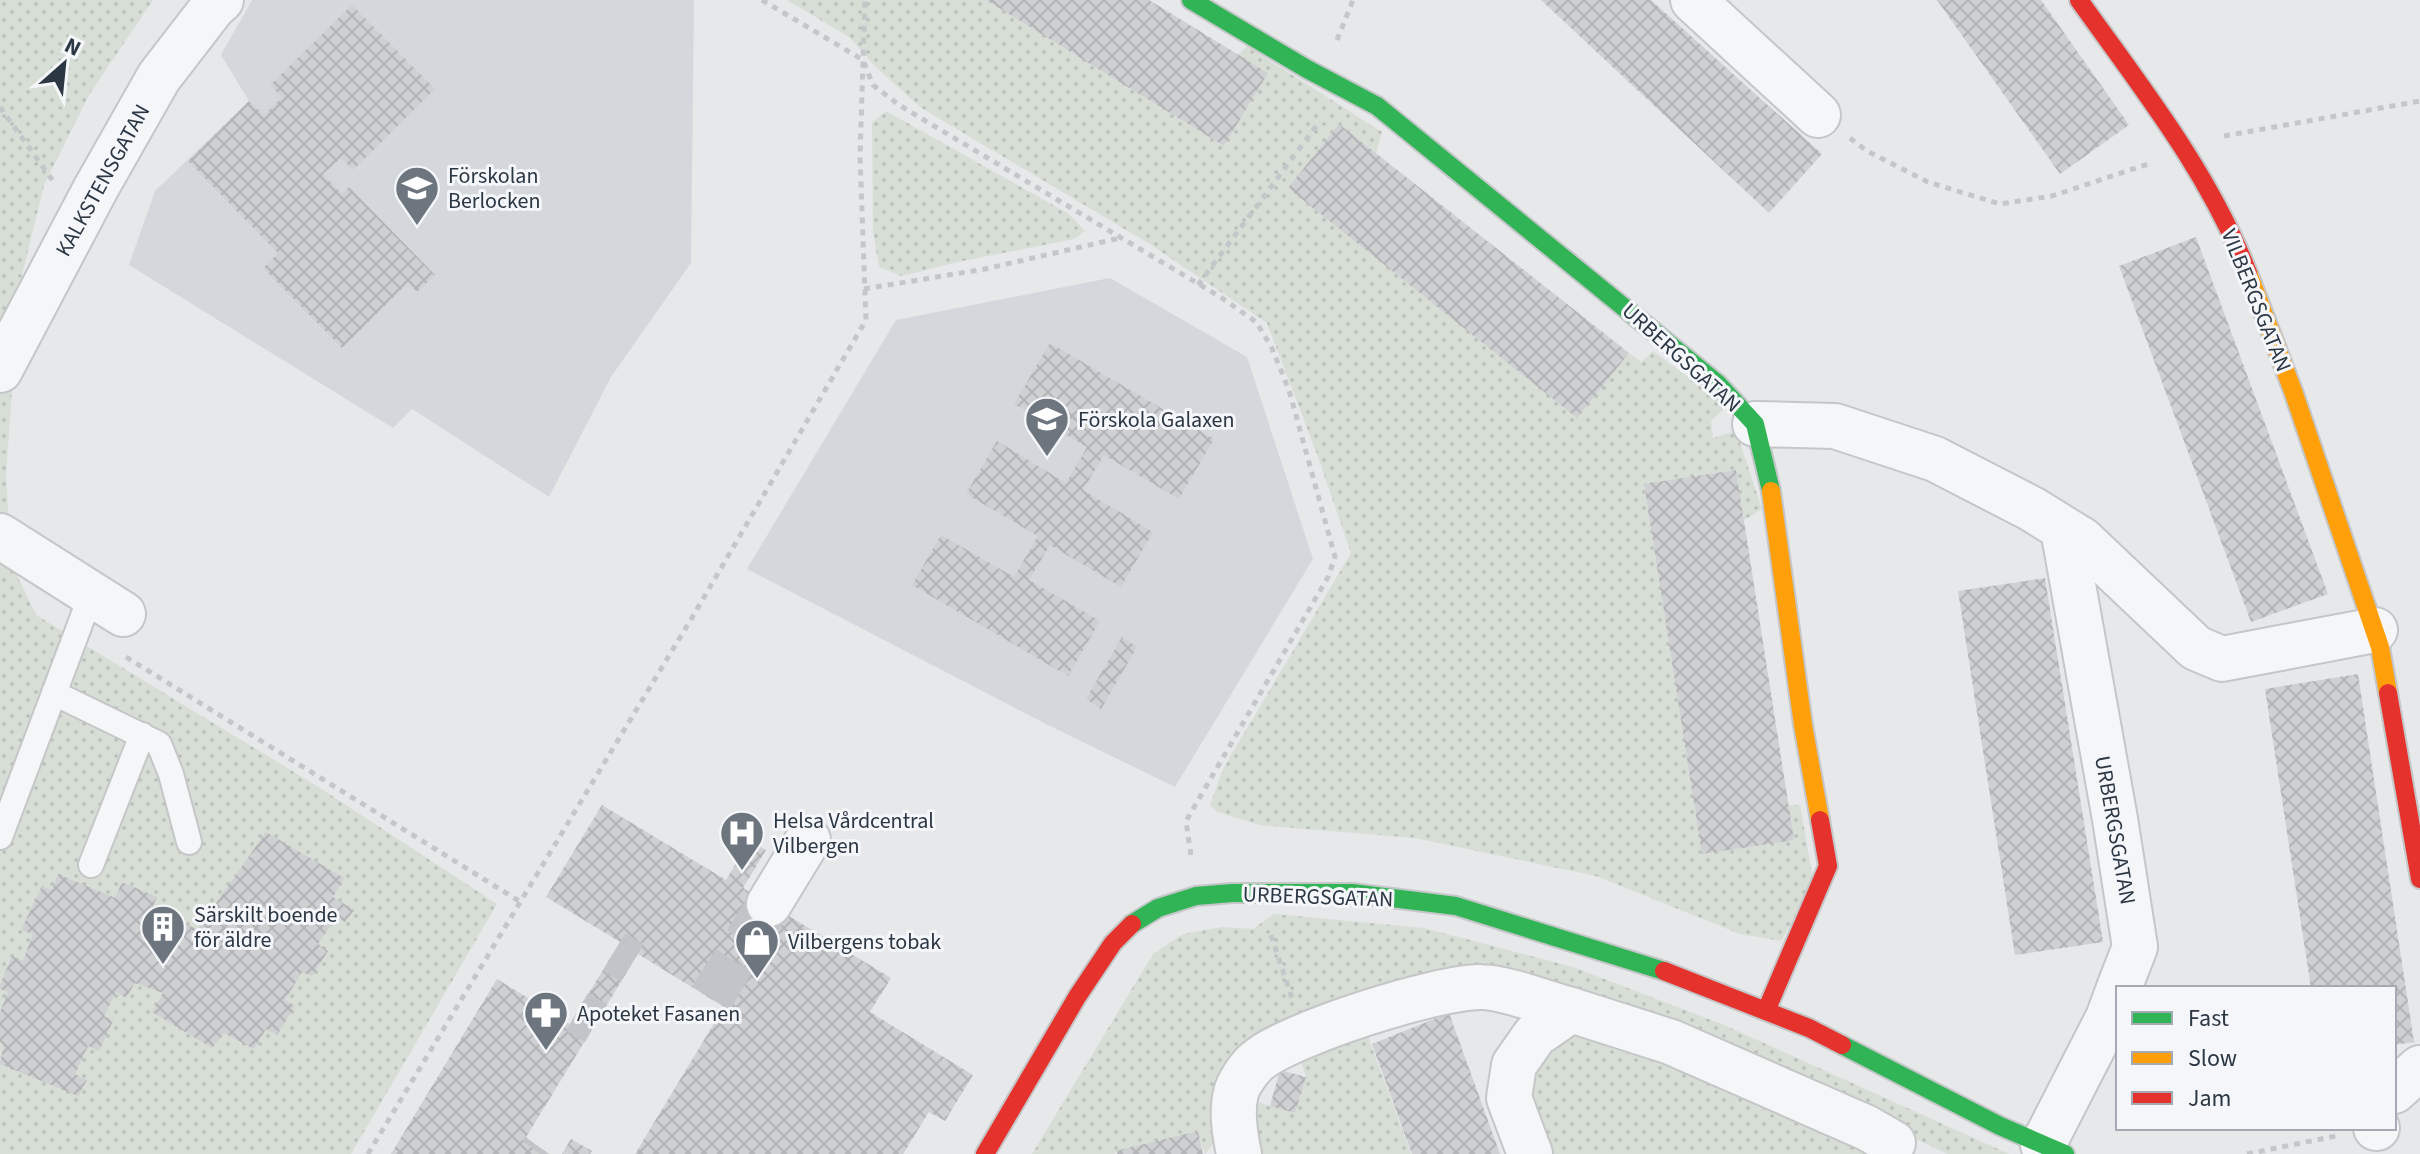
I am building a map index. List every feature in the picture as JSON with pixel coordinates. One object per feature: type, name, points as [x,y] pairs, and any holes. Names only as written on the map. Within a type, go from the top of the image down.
[{"type":"street","name":"KALKSTENSGATAN","points":[[0,370],[96,188],[159,77],[221,0]]},
{"type":"street","name":"URBERGSGATAN","points":[[1191,0],[1377,106],[1633,312],[1718,384],[1755,424],[1769,475],[1803,725],[1828,866],[1766,1011]]},
{"type":"street","points":[[1693,0],[1818,115]]},
{"type":"street","name":"VILBERGSGATAN","points":[[2079,0],[2185,148],[2235,240],[2298,405],[2375,630],[2395,725],[2420,879]]},
{"type":"street","points":[[1755,424],[1835,426],[1935,459],[2032,509],[2082,540],[2196,648],[2222,659],[2375,630]]},
{"type":"street","name":"URBERGSGATAN","points":[[2063,529],[2135,947],[2119,986]]},
{"type":"street","points":[[0,536],[98,612]]},
{"type":"street","points":[[769,904],[808,840]]},
{"type":"street","name":"URBERGSGATAN","points":[[985,1154],[1077,997],[1113,943],[1135,921],[1158,908],[1196,896],[1352,893],[1456,906],[1691,980],[1809,1028],[1944,1098],[2054,1149],[2116,995]]},
{"type":"street","points":[[1239,1154],[1234,1129],[1236,1091],[1254,1063],[1283,1045],[1430,995],[1484,987],[1571,1010],[1671,1042],[1867,1128],[1905,1148]]},
{"type":"street","points":[[1530,1154],[1509,1098],[1514,1065],[1535,1035],[1571,1010]]},
{"type":"street","points":[[2396,1089],[2420,1068]]},
{"type":"lane","points":[[0,837],[54,693],[98,612]]},
{"type":"lane","points":[[54,693],[159,744],[171,774],[189,842]]},
{"type":"lane","points":[[91,865],[142,735]]},
{"type":"path","points":[[762,0],[863,60],[873,85],[899,105],[1256,322],[1271,346],[1289,390],[1335,557],[1328,577],[1186,821]]},
{"type":"path","points":[[368,1154],[693,616],[866,320],[860,156],[865,0]]},
{"type":"path","points":[[1198,285],[1344,88]]},
{"type":"path","points":[[1818,115],[1867,151],[1928,182],[2000,204],[2052,196],[2136,170],[2203,140],[2420,101]]},
{"type":"path","points":[[0,107],[55,184]]},
{"type":"path","points":[[864,289],[985,269],[1120,238]]},
{"type":"path","points":[[98,612],[519,901]]},
{"type":"path","points":[[1268,929],[1304,1037]]},
{"type":"path","points":[[2247,1154],[2366,1130]]},
{"type":"shaded area","points":[[0,0],[153,0],[89,95],[44,185],[19,287],[6,476],[11,563],[36,615],[317,786],[497,904],[351,1154],[0,1154]]},
{"type":"shaded area","name":"Förskolan Berlocken","points":[[252,0],[694,0],[691,263],[611,377],[549,497],[412,409],[393,428],[129,265],[155,191],[249,101],[221,55]]},
{"type":"shaded area","points":[[787,0],[986,0],[1224,146],[1268,73],[1238,55],[1247,46],[1382,132],[1376,153],[1339,124],[1288,188],[1577,417],[1629,353],[1641,362],[1653,351],[1727,406],[1711,421],[1713,438],[1736,431],[1762,509],[1744,520],[1736,470],[1644,485],[1702,853],[1794,840],[1788,805],[1800,805],[1814,885],[1781,941],[1740,934],[1596,876],[1415,838],[1259,825],[1218,812],[1210,805],[1223,769],[1351,553],[1267,323],[1148,243],[920,107],[876,67],[849,37]]},
{"type":"shaded area","points":[[886,111],[1069,214],[1085,231],[1074,239],[902,276],[879,267],[873,231],[872,122]]},
{"type":"shaded area","name":"Förskola Galaxen","points":[[1110,278],[1247,357],[1313,559],[1175,787],[747,569],[896,320]]},
{"type":"shaded area","points":[[1274,914],[1424,928],[1573,967],[1724,1025],[2009,1154],[1948,1154],[1817,1093],[1575,998],[1309,1022],[1205,1154],[1197,1131],[1112,1154],[1032,1154],[1153,954],[1183,934],[1222,927],[1253,929]]},
{"type":"shaded area","points":[[1591,1031],[1892,1154],[1542,1154],[1527,1074],[1565,1034]]},
{"type":"shaded area","points":[[1351,1034],[1368,1036],[1411,1154],[1252,1154],[1250,1100],[1295,1113],[1306,1077],[1300,1058]]},
{"type":"building","points":[[986,0],[1149,0],[1268,73],[1224,146]]},
{"type":"building","points":[[1541,0],[1651,0],[1822,154],[1769,213]]},
{"type":"building","points":[[1937,0],[2041,0],[2129,125],[2060,174]]},
{"type":"building","points":[[352,5],[435,89],[353,170],[341,158],[323,174],[342,194],[349,187],[435,275],[417,292],[408,283],[342,348],[263,268],[278,253],[188,161],[249,101],[264,115],[282,97],[270,85]]},
{"type":"building","points":[[1339,124],[1629,353],[1577,418],[1288,188]]},
{"type":"building","points":[[2196,237],[2328,594],[2251,622],[2119,266]]},
{"type":"building","points":[[1050,343],[1214,439],[1179,499],[1104,455],[1083,490],[1153,532],[1121,587],[1050,545],[1029,580],[1100,621],[1068,676],[912,585],[941,535],[1014,577],[1038,536],[966,494],[997,441],[1066,483],[1087,447],[1014,404]]},
{"type":"building","points":[[1736,470],[1794,840],[1702,854],[1644,484]]},
{"type":"building","points":[[2045,578],[2103,942],[2015,955],[1958,591]]},
{"type":"building","points":[[1122,637],[1137,647],[1101,709],[1086,699]]},
{"type":"building","points":[[2358,674],[2414,1042],[2396,1045],[2396,986],[2311,986],[2265,689]]},
{"type":"building","points":[[602,805],[726,880],[750,840],[766,850],[743,888],[891,978],[870,1012],[973,1075],[945,1121],[929,1112],[903,1154],[635,1154],[724,1007],[638,954],[525,1139],[550,1154],[391,1154],[497,979],[570,1024],[614,952],[620,942],[546,897]]},
{"type":"building","name":"Särskilt boende för äldre","points":[[266,832],[344,878],[333,897],[354,910],[345,922],[337,917],[318,944],[328,951],[312,976],[302,972],[285,1000],[295,1006],[277,1035],[266,1029],[254,1049],[224,1033],[212,1048],[152,1012],[163,993],[135,983],[126,998],[116,992],[104,1016],[113,1021],[99,1051],[88,1046],[75,1074],[87,1080],[78,1096],[0,1064],[4,1044],[0,1042],[0,1012],[8,992],[0,989],[0,985],[12,956],[23,961],[33,934],[21,930],[42,886],[52,890],[58,874],[115,898],[122,882],[157,897],[150,913],[198,929]]},
{"type":"building","points":[[1449,1013],[1500,1154],[1412,1154],[1372,1044]]},
{"type":"building","points":[[1280,1070],[1306,1077],[1295,1113],[1270,1106]]},
{"type":"building","points":[[1198,1131],[1203,1154],[1117,1154],[1116,1151]]},
{"type":"building","points":[[571,1139],[592,1151],[590,1154],[562,1154]]},
{"type":"tunnel","points":[[711,998],[769,904]]},
{"type":"tunnel","points":[[614,952],[632,963]]},
{"type":"tunnel","points":[[577,1012],[596,1023]]},
{"type":"tunnel","points":[[540,1154],[543,1150]]},
{"type":"traffic: fast","points":[[1191,0],[1307,69],[1377,106],[1718,384],[1755,424],[1771,491]]},
{"type":"traffic: fast","points":[[1132,924],[1158,908],[1196,896],[1352,893],[1456,906],[1664,971]]},
{"type":"traffic: fast","points":[[1842,1045],[2000,1126],[2065,1154]]},
{"type":"traffic: slow","points":[[2248,273],[2293,391],[2380,647],[2388,693]]},
{"type":"traffic: slow","points":[[1771,491],[1803,725],[1820,820]]},
{"type":"traffic: jam","points":[[2079,0],[2194,165],[2248,273]]},
{"type":"traffic: jam","points":[[2388,693],[2420,879]]},
{"type":"traffic: jam","points":[[1766,1011],[1828,866],[1820,820]]},
{"type":"traffic: jam","points":[[985,1154],[1077,997],[1113,943],[1132,924]]},
{"type":"traffic: jam","points":[[1664,971],[1809,1028],[1842,1045]]},
{"type":"place","name":"Förskolan Berlocken","points":[[417,227]]},
{"type":"place","name":"Förskola Galaxen","points":[[1047,458]]},
{"type":"place","name":"Helsa Vårdcentral Vilbergen","points":[[742,872]]},
{"type":"place","name":"Särskilt boende för äldre","points":[[163,966]]},
{"type":"place","name":"Vilbergens tobak","points":[[757,980]]},
{"type":"place","name":"Apoteket Fasanen","points":[[546,1052]]}]
